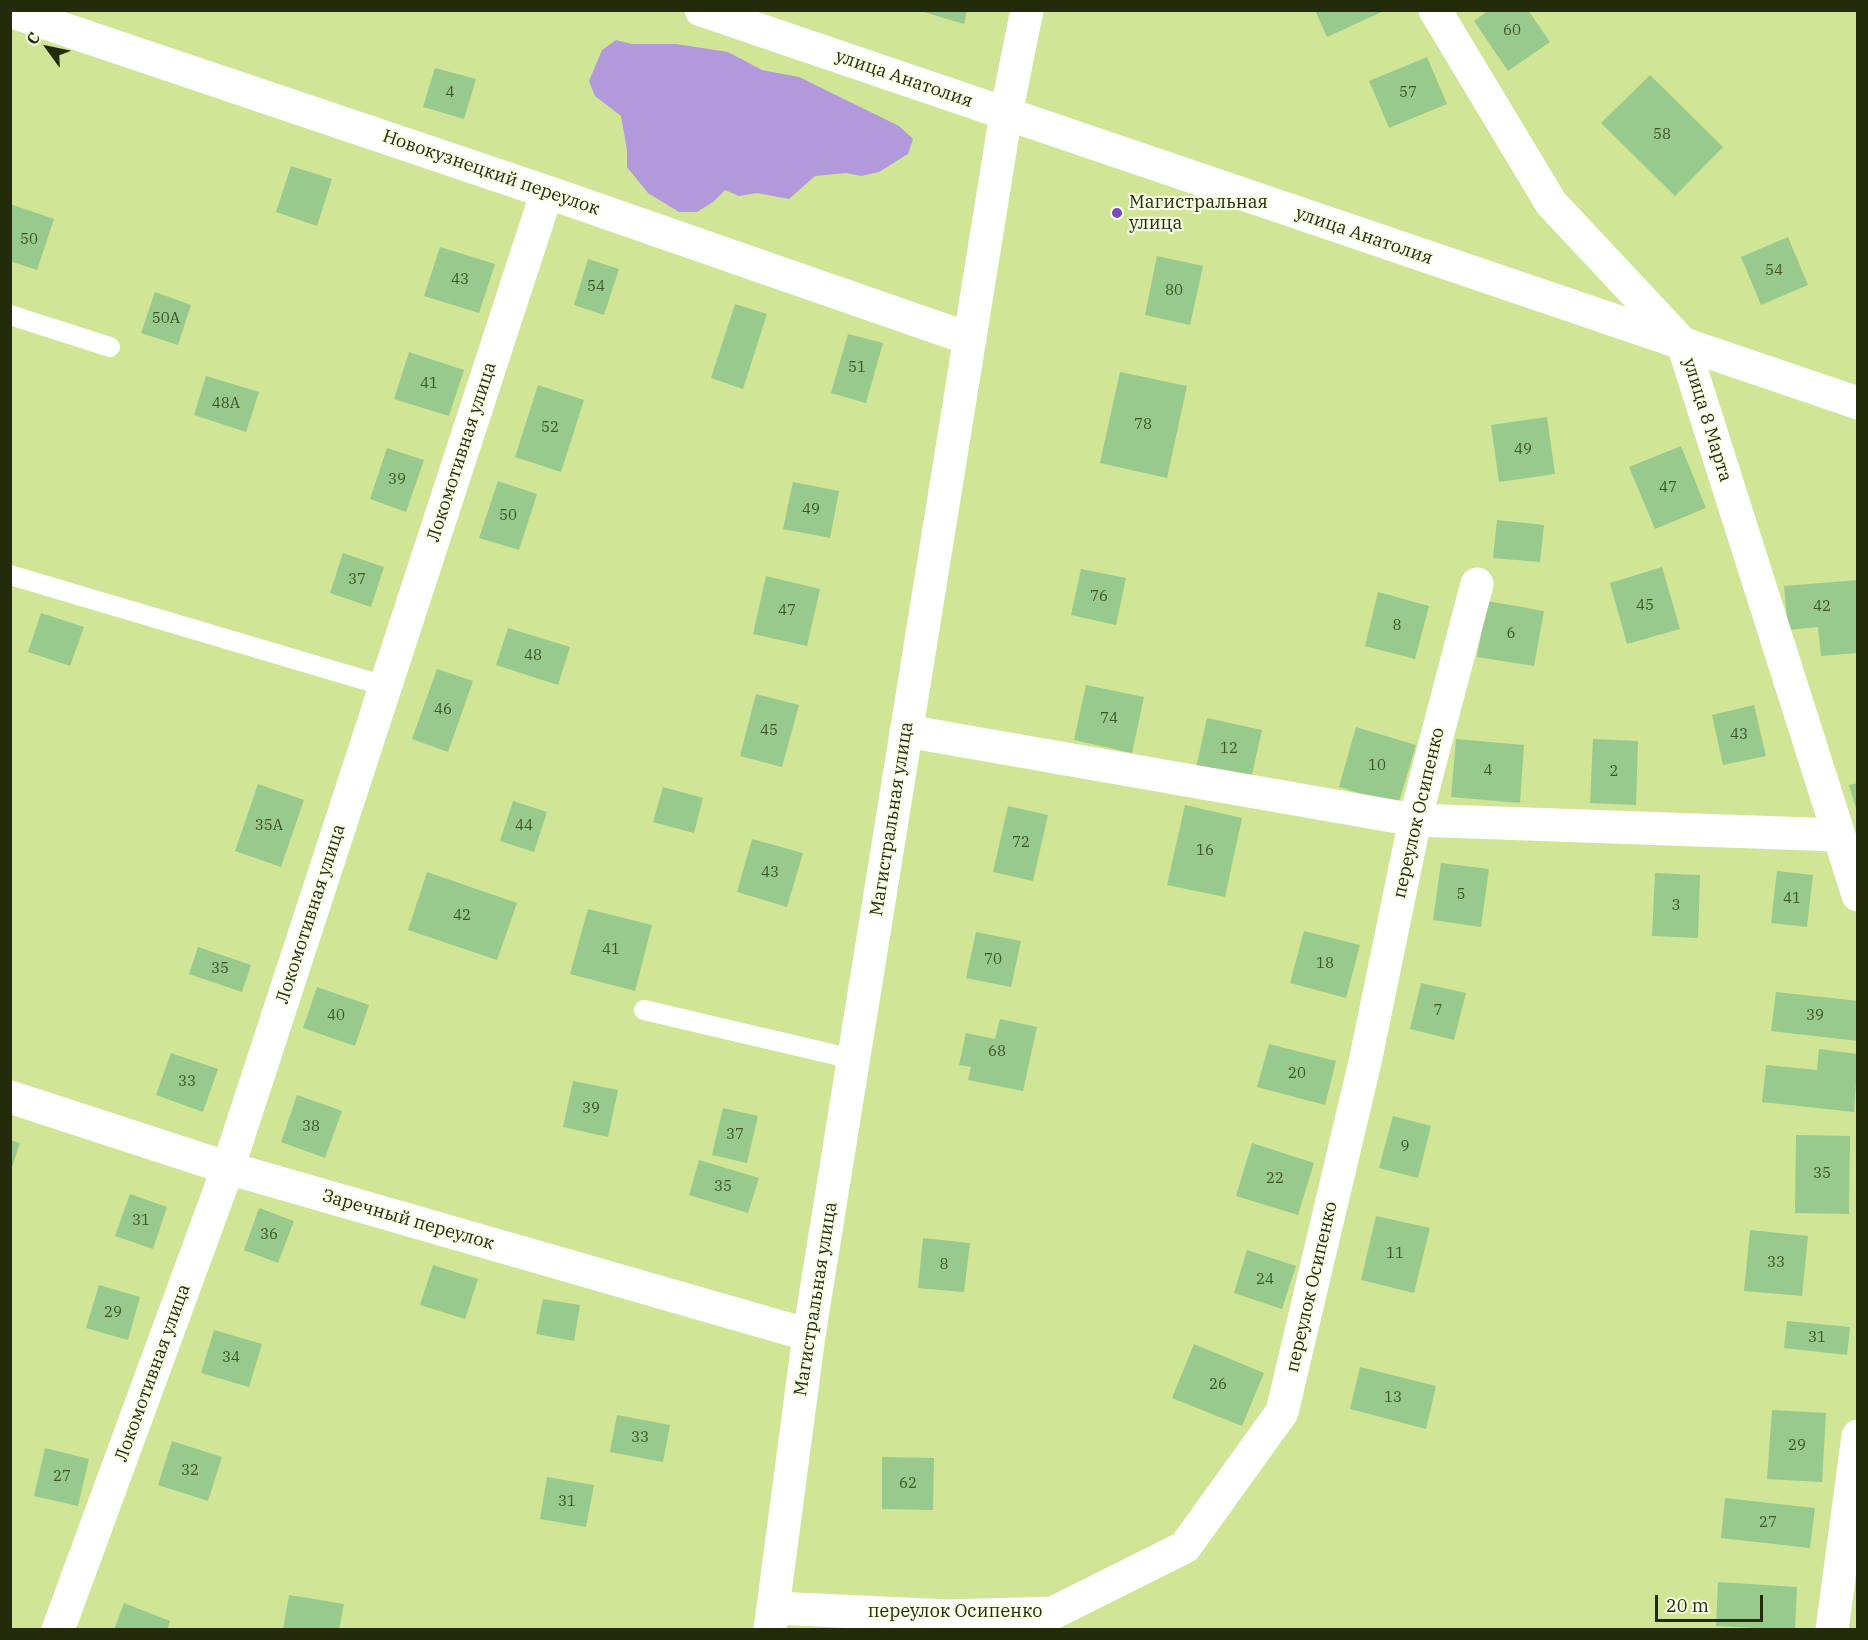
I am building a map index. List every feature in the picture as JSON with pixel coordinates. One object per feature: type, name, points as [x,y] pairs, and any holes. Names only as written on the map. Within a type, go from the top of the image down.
[{"type":"street","name":"улица Анатолия","points":[[701,10],[1857,403]]},
{"type":"street","name":"Магистральная улица","points":[[772,1619],[809,1335],[1006,114],[1027,10]]},
{"type":"street","name":"улица 8 Марта","points":[[1435,10],[1551,203],[1683,344],[1857,895]]},
{"type":"street","name":"Новокузнецкий переулок","points":[[15,17],[547,192],[970,339]]},
{"type":"street","name":"Локомотивная улица","points":[[58,1629],[228,1168],[547,192]]},
{"type":"street","name":"переулок Осипенко","points":[[772,1619],[1053,1613],[1185,1547],[1282,1412],[1365,1062],[1415,820],[1477,584]]},
{"type":"street","points":[[906,731],[1415,820],[1838,835]]},
{"type":"street","name":"Заречный переулок","points":[[10,1097],[228,1168],[809,1335]]},
{"type":"street","points":[[1832,1629],[1857,1436]]},
{"type":"lane","points":[[10,315],[110,347]]},
{"type":"lane","points":[[10,575],[386,686]]},
{"type":"lane","points":[[644,1010],[853,1059]]},
{"type":"shaded area","points":[[616,40],[632,44],[676,44],[728,52],[762,70],[799,77],[899,126],[913,139],[908,154],[879,172],[861,176],[846,173],[815,176],[789,199],[757,193],[739,196],[725,190],[713,202],[697,212],[679,212],[648,193],[627,167],[627,150],[621,116],[595,96],[589,81],[602,50]]},
{"type":"building","points":[[917,10],[967,10],[964,24]]},
{"type":"building","points":[[1315,10],[1386,10],[1327,37]]},
{"type":"building","points":[[1489,10],[1528,10],[1550,42],[1508,71],[1474,21]]},
{"type":"building","points":[[1427,57],[1447,104],[1389,128],[1369,81]]},
{"type":"building","points":[[435,68],[476,79],[464,119],[423,107]]},
{"type":"building","points":[[1650,75],[1723,147],[1675,196],[1601,123]]},
{"type":"building","points":[[291,166],[332,179],[317,226],[276,212]]},
{"type":"building","points":[[10,204],[54,219],[37,270],[10,261]]},
{"type":"building","points":[[1788,237],[1808,285],[1761,305],[1741,257]]},
{"type":"building","points":[[440,247],[495,264],[479,313],[424,296]]},
{"type":"building","points":[[1157,256],[1203,266],[1190,325],[1145,315]]},
{"type":"building","points":[[588,259],[619,269],[604,315],[574,305]]},
{"type":"building","points":[[155,292],[191,305],[178,345],[141,333]]},
{"type":"building","points":[[735,304],[767,314],[743,389],[711,378]]},
{"type":"building","points":[[848,334],[883,343],[866,403],[831,393]]},
{"type":"building","points":[[409,352],[464,370],[449,416],[394,399]]},
{"type":"building","points":[[1120,372],[1187,386],[1167,478],[1100,463]]},
{"type":"building","points":[[206,376],[259,392],[246,432],[194,415]]},
{"type":"building","points":[[538,385],[584,400],[561,472],[515,457]]},
{"type":"building","points":[[1547,417],[1555,474],[1499,482],[1491,425]]},
{"type":"building","points":[[1681,446],[1706,508],[1655,529],[1629,467]]},
{"type":"building","points":[[387,448],[424,460],[406,512],[370,499]]},
{"type":"building","points":[[498,481],[537,494],[519,550],[479,538]]},
{"type":"building","points":[[793,482],[839,491],[830,538],[783,529]]},
{"type":"building","points":[[1497,520],[1544,525],[1540,562],[1493,558]]},
{"type":"building","points":[[343,553],[384,567],[371,607],[330,593]]},
{"type":"building","points":[[1662,567],[1680,629],[1627,644],[1610,583]]},
{"type":"building","points":[[1081,569],[1126,578],[1116,625],[1071,615]]},
{"type":"building","points":[[766,576],[820,589],[807,646],[753,634]]},
{"type":"building","points":[[1858,580],[1858,653],[1821,656],[1818,627],[1788,630],[1784,586]]},
{"type":"building","points":[[1378,592],[1429,606],[1415,659],[1365,646]]},
{"type":"building","points":[[1487,601],[1544,611],[1534,666],[1477,657]]},
{"type":"building","points":[[41,613],[84,627],[70,666],[28,652]]},
{"type":"building","points":[[508,628],[570,647],[558,685],[496,665]]},
{"type":"building","points":[[437,669],[473,681],[448,752],[412,739]]},
{"type":"building","points":[[1086,685],[1144,697],[1132,753],[1074,740]]},
{"type":"building","points":[[756,694],[799,705],[782,767],[740,756]]},
{"type":"building","points":[[1754,705],[1766,756],[1723,765],[1712,715]]},
{"type":"building","points":[[1207,718],[1262,730],[1251,779],[1196,768]]},
{"type":"building","points":[[1356,727],[1416,745],[1398,805],[1339,787]]},
{"type":"building","points":[[1456,739],[1524,745],[1520,803],[1451,797]]},
{"type":"building","points":[[1593,739],[1638,741],[1636,805],[1590,803]]},
{"type":"building","points":[[1858,783],[1858,812],[1857,812],[1849,785]]},
{"type":"building","points":[[258,784],[304,800],[281,867],[235,851]]},
{"type":"building","points":[[663,787],[703,798],[694,833],[653,822]]},
{"type":"building","points":[[513,801],[547,812],[534,852],[500,841]]},
{"type":"building","points":[[1185,805],[1242,818],[1225,897],[1167,885]]},
{"type":"building","points":[[1008,806],[1048,815],[1033,881],[993,872]]},
{"type":"building","points":[[752,839],[803,853],[787,907],[737,892]]},
{"type":"building","points":[[1441,863],[1489,869],[1481,927],[1433,920]]},
{"type":"building","points":[[1777,871],[1813,875],[1807,927],[1771,923]]},
{"type":"building","points":[[427,872],[517,903],[497,960],[408,930]]},
{"type":"building","points":[[1655,873],[1700,875],[1698,938],[1652,936]]},
{"type":"building","points":[[588,909],[652,925],[635,991],[570,974]]},
{"type":"building","points":[[1304,931],[1360,945],[1346,998],[1290,983]]},
{"type":"building","points":[[976,932],[1021,941],[1011,987],[966,978]]},
{"type":"building","points":[[198,947],[251,965],[242,992],[189,974]]},
{"type":"building","points":[[1421,983],[1466,993],[1454,1040],[1410,1029]]},
{"type":"building","points":[[317,987],[369,1005],[355,1046],[303,1028]]},
{"type":"building","points":[[1776,992],[1858,1001],[1858,1041],[1771,1031]]},
{"type":"building","points":[[1000,1019],[1037,1027],[1023,1091],[968,1080],[971,1067],[959,1065],[966,1033],[995,1039]]},
{"type":"building","points":[[1269,1044],[1336,1061],[1325,1105],[1257,1087]]},
{"type":"building","points":[[1819,1049],[1858,1054],[1854,1112],[1762,1102],[1766,1065],[1817,1070]]},
{"type":"building","points":[[171,1053],[218,1069],[203,1112],[156,1095]]},
{"type":"building","points":[[573,1081],[618,1090],[608,1137],[563,1127]]},
{"type":"building","points":[[297,1095],[342,1111],[325,1158],[281,1142]]},
{"type":"building","points":[[723,1108],[758,1116],[747,1163],[712,1155]]},
{"type":"building","points":[[1393,1116],[1431,1126],[1418,1178],[1379,1168]]},
{"type":"building","points":[[1796,1135],[1850,1136],[1849,1214],[1795,1213]]},
{"type":"building","points":[[10,1140],[20,1143],[11,1170],[10,1170]]},
{"type":"building","points":[[1252,1143],[1314,1163],[1298,1215],[1236,1196]]},
{"type":"building","points":[[699,1160],[759,1178],[748,1213],[689,1195]]},
{"type":"building","points":[[130,1194],[167,1207],[153,1249],[115,1236]]},
{"type":"building","points":[[259,1208],[294,1221],[278,1263],[244,1250]]},
{"type":"building","points":[[1376,1216],[1430,1228],[1414,1293],[1361,1280]]},
{"type":"building","points":[[1750,1230],[1808,1236],[1802,1296],[1744,1291]]},
{"type":"building","points":[[923,1238],[970,1243],[964,1292],[918,1288]]},
{"type":"building","points":[[1247,1250],[1296,1266],[1282,1309],[1234,1293]]},
{"type":"building","points":[[433,1265],[478,1279],[465,1319],[420,1305]]},
{"type":"building","points":[[99,1285],[140,1297],[128,1340],[86,1328]]},
{"type":"building","points":[[543,1299],[580,1305],[574,1341],[536,1334]]},
{"type":"building","points":[[1787,1321],[1850,1327],[1847,1355],[1784,1348]]},
{"type":"building","points":[[214,1330],[262,1344],[249,1387],[201,1373]]},
{"type":"building","points":[[1194,1344],[1264,1373],[1242,1426],[1172,1398]]},
{"type":"building","points":[[1360,1367],[1436,1386],[1426,1429],[1350,1409]]},
{"type":"building","points":[[1772,1410],[1826,1413],[1822,1482],[1767,1479]]},
{"type":"building","points":[[617,1415],[670,1425],[663,1462],[610,1452]]},
{"type":"building","points":[[172,1441],[222,1457],[208,1501],[158,1485]]},
{"type":"building","points":[[45,1448],[89,1459],[78,1506],[34,1496]]},
{"type":"building","points":[[882,1457],[934,1458],[933,1510],[882,1509]]},
{"type":"building","points":[[547,1477],[594,1485],[586,1527],[540,1519]]},
{"type":"building","points":[[1725,1498],[1815,1508],[1810,1548],[1721,1538]]},
{"type":"building","points":[[1718,1582],[1797,1587],[1795,1630],[1716,1626]]},
{"type":"building","points":[[289,1595],[344,1604],[339,1630],[283,1630]]},
{"type":"building","points":[[124,1603],[170,1621],[167,1630],[114,1630]]},
{"type":"place","name":"Магистральная улица","points":[[1117,213]]}]
